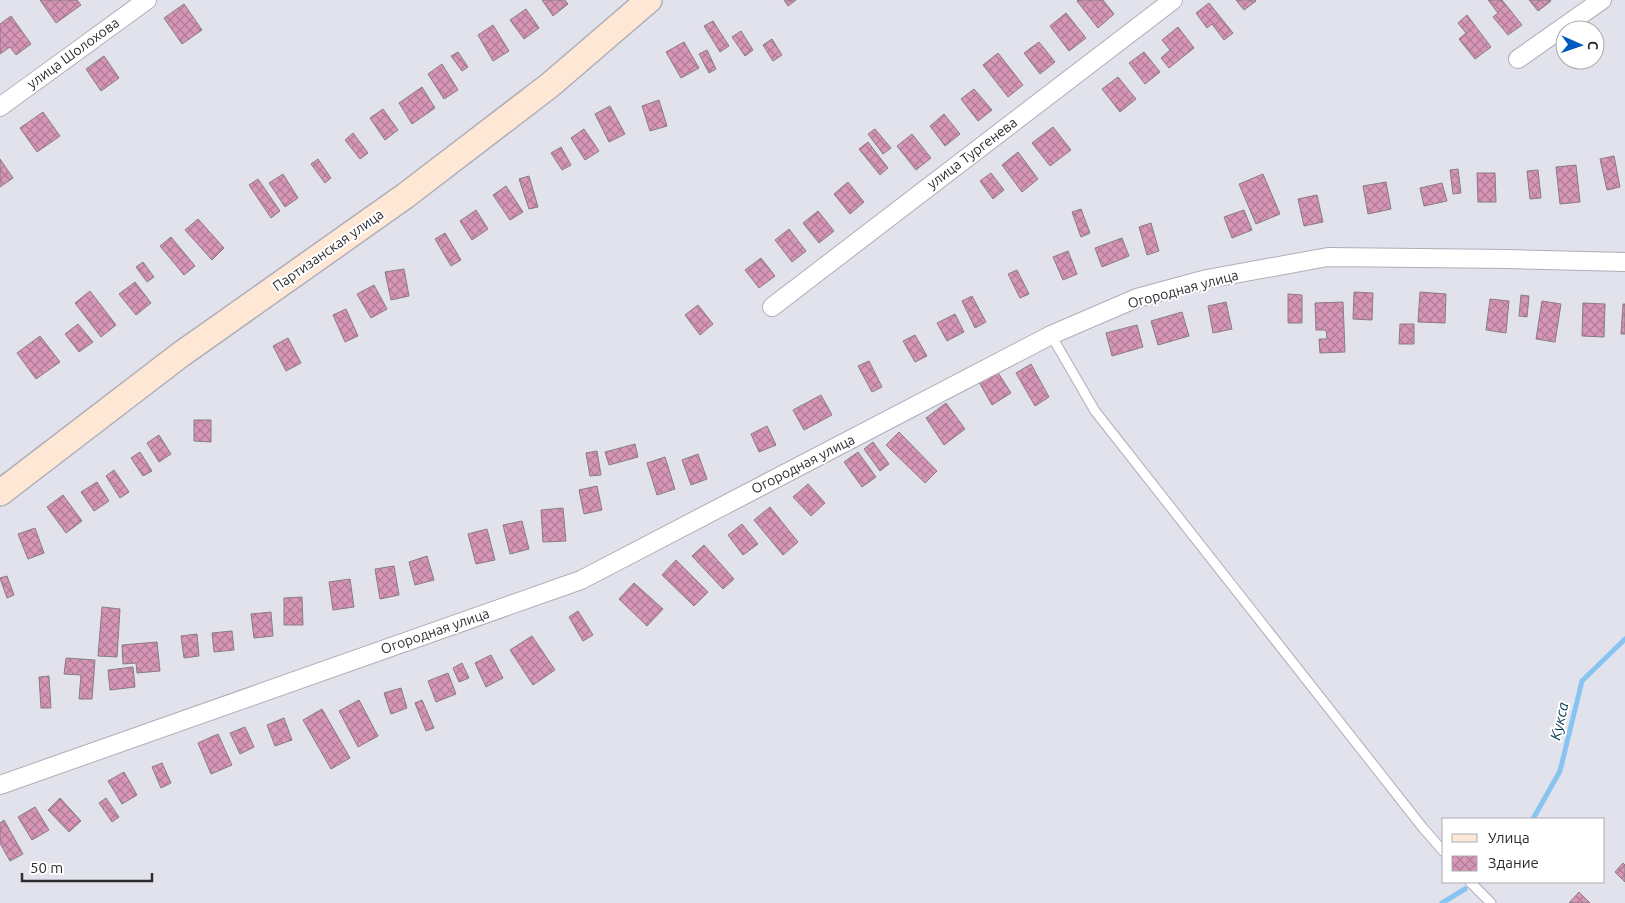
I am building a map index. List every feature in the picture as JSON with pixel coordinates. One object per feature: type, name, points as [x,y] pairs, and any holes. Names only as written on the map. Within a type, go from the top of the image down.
[{"type":"street","name":"улица Шолохова","points":[[0,107],[147,0]]},
{"type":"street","name":"Партизанская улица","points":[[0,493],[180,355],[397,202],[550,85],[649,0]]},
{"type":"street","name":"улица Тургенева","points":[[772,307],[1172,0]]},
{"type":"street","points":[[1518,59],[1602,0]]},
{"type":"street","name":"Огородная улица","points":[[0,785],[581,580],[1052,335],[1137,298],[1207,279],[1328,257],[1625,262]]},
{"type":"lane","points":[[1052,335],[1095,411],[1442,850]]},
{"type":"lane","points":[[1471,883],[1491,903]]},
{"type":"building","points":[[40,0],[77,0],[81,5],[56,23]]},
{"type":"building","points":[[542,0],[565,0],[568,4],[553,16]]},
{"type":"building","points":[[784,0],[796,0],[788,6]]},
{"type":"building","points":[[1078,0],[1103,0],[1114,14],[1098,28]]},
{"type":"building","points":[[1236,0],[1255,0],[1256,1],[1244,10]]},
{"type":"building","points":[[1488,0],[1502,0],[1522,25],[1508,35],[1493,17],[1498,13]]},
{"type":"building","points":[[1529,0],[1550,0],[1551,1],[1538,11]]},
{"type":"building","points":[[1209,3],[1233,33],[1224,40],[1212,24],[1207,28],[1196,13]]},
{"type":"building","points":[[184,4],[202,30],[182,44],[164,18]]},
{"type":"building","points":[[526,9],[539,28],[524,39],[510,20]]},
{"type":"building","points":[[1066,13],[1086,38],[1069,51],[1050,26]]},
{"type":"building","points":[[1467,15],[1491,47],[1475,59],[1459,39],[1466,33],[1458,23]]},
{"type":"building","points":[[11,16],[31,44],[16,55],[10,47],[0,54],[0,24]]},
{"type":"building","points":[[713,21],[729,46],[720,52],[704,26]]},
{"type":"building","points":[[493,25],[509,51],[493,61],[478,35]]},
{"type":"building","points":[[1178,27],[1194,48],[1169,68],[1161,58],[1170,50],[1162,40]]},
{"type":"building","points":[[741,31],[753,50],[745,56],[732,37]]},
{"type":"building","points":[[772,39],[782,55],[773,61],[763,45]]},
{"type":"building","points":[[684,42],[699,68],[681,78],[666,52]]},
{"type":"building","points":[[1039,42],[1055,62],[1040,74],[1024,53]]},
{"type":"building","points":[[707,50],[716,69],[709,73],[699,54]]},
{"type":"building","points":[[458,52],[468,67],[462,71],[451,56]]},
{"type":"building","points":[[1144,52],[1160,72],[1145,84],[1129,63]]},
{"type":"building","points":[[998,53],[1023,85],[1008,97],[983,65]]},
{"type":"building","points":[[104,56],[119,78],[101,91],[86,69]]},
{"type":"building","points":[[442,64],[458,90],[444,99],[428,74]]},
{"type":"building","points":[[1118,77],[1136,99],[1120,112],[1102,89]]},
{"type":"building","points":[[422,87],[435,108],[412,124],[399,103]]},
{"type":"building","points":[[974,89],[992,110],[978,121],[961,99]]},
{"type":"building","points":[[659,100],[667,126],[650,131],[642,106]]},
{"type":"building","points":[[610,106],[625,134],[609,142],[595,114]]},
{"type":"building","points":[[383,109],[398,130],[385,140],[370,118]]},
{"type":"building","points":[[43,112],[60,136],[37,152],[20,128]]},
{"type":"building","points":[[944,114],[960,134],[945,146],[930,126]]},
{"type":"building","points":[[1053,127],[1071,150],[1050,166],[1032,143]]},
{"type":"building","points":[[584,129],[599,151],[585,160],[571,138]]},
{"type":"building","points":[[875,129],[891,148],[883,154],[868,134]]},
{"type":"building","points":[[353,133],[368,153],[360,159],[345,140]]},
{"type":"building","points":[[912,134],[931,158],[916,170],[897,146]]},
{"type":"building","points":[[868,142],[888,168],[880,175],[859,149]]},
{"type":"building","points":[[561,147],[571,165],[562,170],[551,153]]},
{"type":"building","points":[[1018,152],[1038,179],[1022,192],[1002,165]]},
{"type":"building","points":[[1614,156],[1620,187],[1607,190],[1600,159]]},
{"type":"building","points":[[0,159],[13,178],[0,187]]},
{"type":"building","points":[[318,159],[331,178],[325,183],[311,164]]},
{"type":"building","points":[[1576,165],[1580,202],[1560,204],[1556,167]]},
{"type":"building","points":[[1458,169],[1461,193],[1453,194],[1450,170]]},
{"type":"building","points":[[1538,170],[1541,198],[1530,199],[1527,171]]},
{"type":"building","points":[[991,173],[1004,190],[993,199],[980,181]]},
{"type":"building","points":[[1477,173],[1495,173],[1496,202],[1478,202]]},
{"type":"building","points":[[283,174],[298,198],[285,207],[269,183]]},
{"type":"building","points":[[1263,174],[1280,214],[1256,224],[1239,184]]},
{"type":"building","points":[[529,176],[538,207],[529,209],[519,179]]},
{"type":"building","points":[[258,179],[280,211],[271,218],[249,185]]},
{"type":"building","points":[[848,182],[864,202],[850,214],[834,194]]},
{"type":"building","points":[[1386,182],[1391,209],[1368,214],[1363,186]]},
{"type":"building","points":[[1442,183],[1447,201],[1424,206],[1420,188]]},
{"type":"building","points":[[506,186],[523,212],[510,220],[493,195]]},
{"type":"building","points":[[1317,195],[1323,222],[1304,226],[1298,199]]},
{"type":"building","points":[[1081,209],[1090,233],[1081,237],[1072,212]]},
{"type":"building","points":[[476,210],[488,229],[472,240],[460,221]]},
{"type":"building","points":[[1244,210],[1252,230],[1232,238],[1224,217]]},
{"type":"building","points":[[818,211],[834,231],[819,243],[803,223]]},
{"type":"building","points":[[198,219],[224,248],[212,260],[185,230]]},
{"type":"building","points":[[1151,223],[1159,251],[1147,255],[1139,227]]},
{"type":"building","points":[[789,229],[806,251],[792,262],[775,240]]},
{"type":"building","points":[[445,233],[461,260],[451,266],[435,239]]},
{"type":"building","points":[[171,237],[195,266],[184,275],[160,246]]},
{"type":"building","points":[[1122,238],[1129,256],[1102,267],[1095,248]]},
{"type":"building","points":[[1068,251],[1077,274],[1063,280],[1053,257]]},
{"type":"building","points":[[761,258],[775,276],[759,288],[745,270]]},
{"type":"building","points":[[143,262],[154,277],[147,282],[136,267]]},
{"type":"building","points":[[404,269],[409,296],[391,300],[385,272]]},
{"type":"building","points":[[1017,270],[1029,294],[1020,298],[1008,274]]},
{"type":"building","points":[[135,282],[151,303],[136,315],[119,294]]},
{"type":"building","points":[[374,285],[387,309],[371,318],[357,294]]},
{"type":"building","points":[[90,291],[116,325],[101,337],[75,303]]},
{"type":"building","points":[[1354,292],[1373,293],[1372,320],[1353,319]]},
{"type":"building","points":[[1420,292],[1446,294],[1445,323],[1418,322]]},
{"type":"building","points":[[1288,294],[1302,295],[1302,323],[1288,323]]},
{"type":"building","points":[[1521,295],[1529,296],[1527,317],[1519,316]]},
{"type":"building","points":[[972,296],[986,322],[975,328],[962,301]]},
{"type":"building","points":[[1490,299],[1509,301],[1506,333],[1486,330]]},
{"type":"building","points":[[1542,301],[1561,304],[1555,342],[1536,339]]},
{"type":"building","points":[[1226,302],[1232,329],[1213,333],[1208,306]]},
{"type":"building","points":[[1343,302],[1345,352],[1320,353],[1319,339],[1327,339],[1326,330],[1316,330],[1315,303]]},
{"type":"building","points":[[1583,303],[1605,304],[1604,337],[1582,336]]},
{"type":"building","points":[[1623,304],[1625,304],[1625,334],[1621,334]]},
{"type":"building","points":[[698,305],[713,324],[700,335],[685,315]]},
{"type":"building","points":[[346,309],[358,336],[345,342],[333,315]]},
{"type":"building","points":[[1182,312],[1189,336],[1158,345],[1151,321]]},
{"type":"building","points":[[955,314],[964,332],[947,341],[937,323]]},
{"type":"building","points":[[78,324],[93,342],[79,352],[65,334]]},
{"type":"building","points":[[1400,324],[1414,324],[1414,344],[1399,344]]},
{"type":"building","points":[[1137,325],[1143,347],[1112,356],[1106,333]]},
{"type":"building","points":[[915,335],[927,356],[915,362],[903,341]]},
{"type":"building","points":[[40,336],[60,362],[36,379],[17,353]]},
{"type":"building","points":[[288,338],[301,363],[286,371],[273,346]]},
{"type":"building","points":[[869,361],[882,387],[872,392],[858,366]]},
{"type":"building","points":[[1031,364],[1049,397],[1035,406],[1016,373]]},
{"type":"building","points":[[997,371],[1011,393],[992,405],[979,382]]},
{"type":"building","points":[[821,395],[832,415],[804,430],[793,410]]},
{"type":"building","points":[[946,403],[965,429],[944,445],[926,418]]},
{"type":"building","points":[[194,420],[211,420],[211,442],[194,441]]},
{"type":"building","points":[[767,426],[776,445],[759,452],[751,434]]},
{"type":"building","points":[[899,432],[937,471],[925,483],[886,445]]},
{"type":"building","points":[[159,435],[171,454],[159,462],[147,443]]},
{"type":"building","points":[[873,442],[889,464],[880,471],[864,449]]},
{"type":"building","points":[[635,444],[638,457],[609,465],[605,452]]},
{"type":"building","points":[[597,451],[601,475],[590,476],[586,453]]},
{"type":"building","points":[[140,452],[152,471],[143,476],[131,458]]},
{"type":"building","points":[[858,452],[876,477],[862,487],[844,462]]},
{"type":"building","points":[[698,454],[707,479],[691,485],[682,460]]},
{"type":"building","points":[[665,457],[675,489],[657,495],[647,463]]},
{"type":"building","points":[[114,470],[129,492],[120,498],[106,476]]},
{"type":"building","points":[[97,482],[109,501],[94,511],[81,492]]},
{"type":"building","points":[[808,484],[825,503],[811,516],[793,497]]},
{"type":"building","points":[[597,486],[602,510],[584,514],[579,490]]},
{"type":"building","points":[[63,495],[82,521],[66,533],[47,507]]},
{"type":"building","points":[[770,507],[798,542],[783,555],[754,520]]},
{"type":"building","points":[[563,508],[566,541],[543,542],[541,510]]},
{"type":"building","points":[[522,521],[529,549],[510,554],[503,525]]},
{"type":"building","points":[[742,524],[758,544],[743,555],[728,535]]},
{"type":"building","points":[[35,528],[44,553],[28,559],[18,534]]},
{"type":"building","points":[[487,529],[495,560],[476,564],[468,534]]},
{"type":"building","points":[[704,545],[734,579],[723,589],[692,556]]},
{"type":"building","points":[[427,556],[434,580],[415,585],[409,562]]},
{"type":"building","points":[[676,560],[708,592],[694,606],[662,575]]},
{"type":"building","points":[[394,566],[399,595],[380,599],[375,569]]},
{"type":"building","points":[[7,576],[14,595],[7,598],[0,578]]},
{"type":"building","points":[[350,579],[354,607],[333,610],[329,582]]},
{"type":"building","points":[[634,583],[663,609],[647,626],[619,599]]},
{"type":"building","points":[[302,597],[303,625],[284,625],[284,598]]},
{"type":"building","points":[[102,607],[120,609],[117,657],[98,656]]},
{"type":"building","points":[[578,611],[593,635],[583,641],[569,617]]},
{"type":"building","points":[[271,612],[273,636],[254,638],[251,614]]},
{"type":"building","points":[[232,631],[234,650],[214,652],[212,633]]},
{"type":"building","points":[[197,634],[199,656],[184,658],[181,636]]},
{"type":"building","points":[[532,636],[555,670],[533,685],[510,650]]},
{"type":"building","points":[[157,642],[160,671],[137,673],[136,663],[123,664],[122,645]]},
{"type":"building","points":[[491,655],[503,678],[486,687],[475,663]]},
{"type":"building","points":[[66,658],[95,660],[92,699],[79,699],[81,675],[64,674]]},
{"type":"building","points":[[462,663],[469,678],[459,682],[453,668]]},
{"type":"building","points":[[133,667],[135,687],[110,690],[108,670]]},
{"type":"building","points":[[448,673],[456,694],[436,702],[428,681]]},
{"type":"building","points":[[49,676],[51,708],[41,708],[39,677]]},
{"type":"building","points":[[401,688],[407,708],[391,714],[384,693]]},
{"type":"building","points":[[359,700],[378,736],[358,747],[339,711]]},
{"type":"building","points":[[422,700],[434,728],[426,731],[415,703]]},
{"type":"building","points":[[322,709],[350,758],[331,769],[303,720]]},
{"type":"building","points":[[284,718],[292,740],[275,746],[267,725]]},
{"type":"building","points":[[245,727],[254,747],[240,754],[230,733]]},
{"type":"building","points":[[218,734],[232,765],[211,774],[198,743]]},
{"type":"building","points":[[162,763],[171,783],[161,788],[152,767]]},
{"type":"building","points":[[124,772],[137,795],[122,804],[108,781]]},
{"type":"building","points":[[60,798],[81,821],[69,832],[48,810]]},
{"type":"building","points":[[106,798],[119,817],[112,822],[99,803]]},
{"type":"building","points":[[35,807],[49,830],[32,840],[18,817]]},
{"type":"building","points":[[4,820],[23,854],[10,861],[0,843],[0,823]]},
{"type":"building","points":[[1623,863],[1625,865],[1625,882],[1615,872]]},
{"type":"building","points":[[1579,892],[1590,903],[1569,903]]},
{"type":"waterway","name":"Кукса","points":[[1534,818],[1560,771],[1582,681],[1625,639]]},
{"type":"waterway","name":"Кукса","points":[[1442,903],[1465,889]]}]
